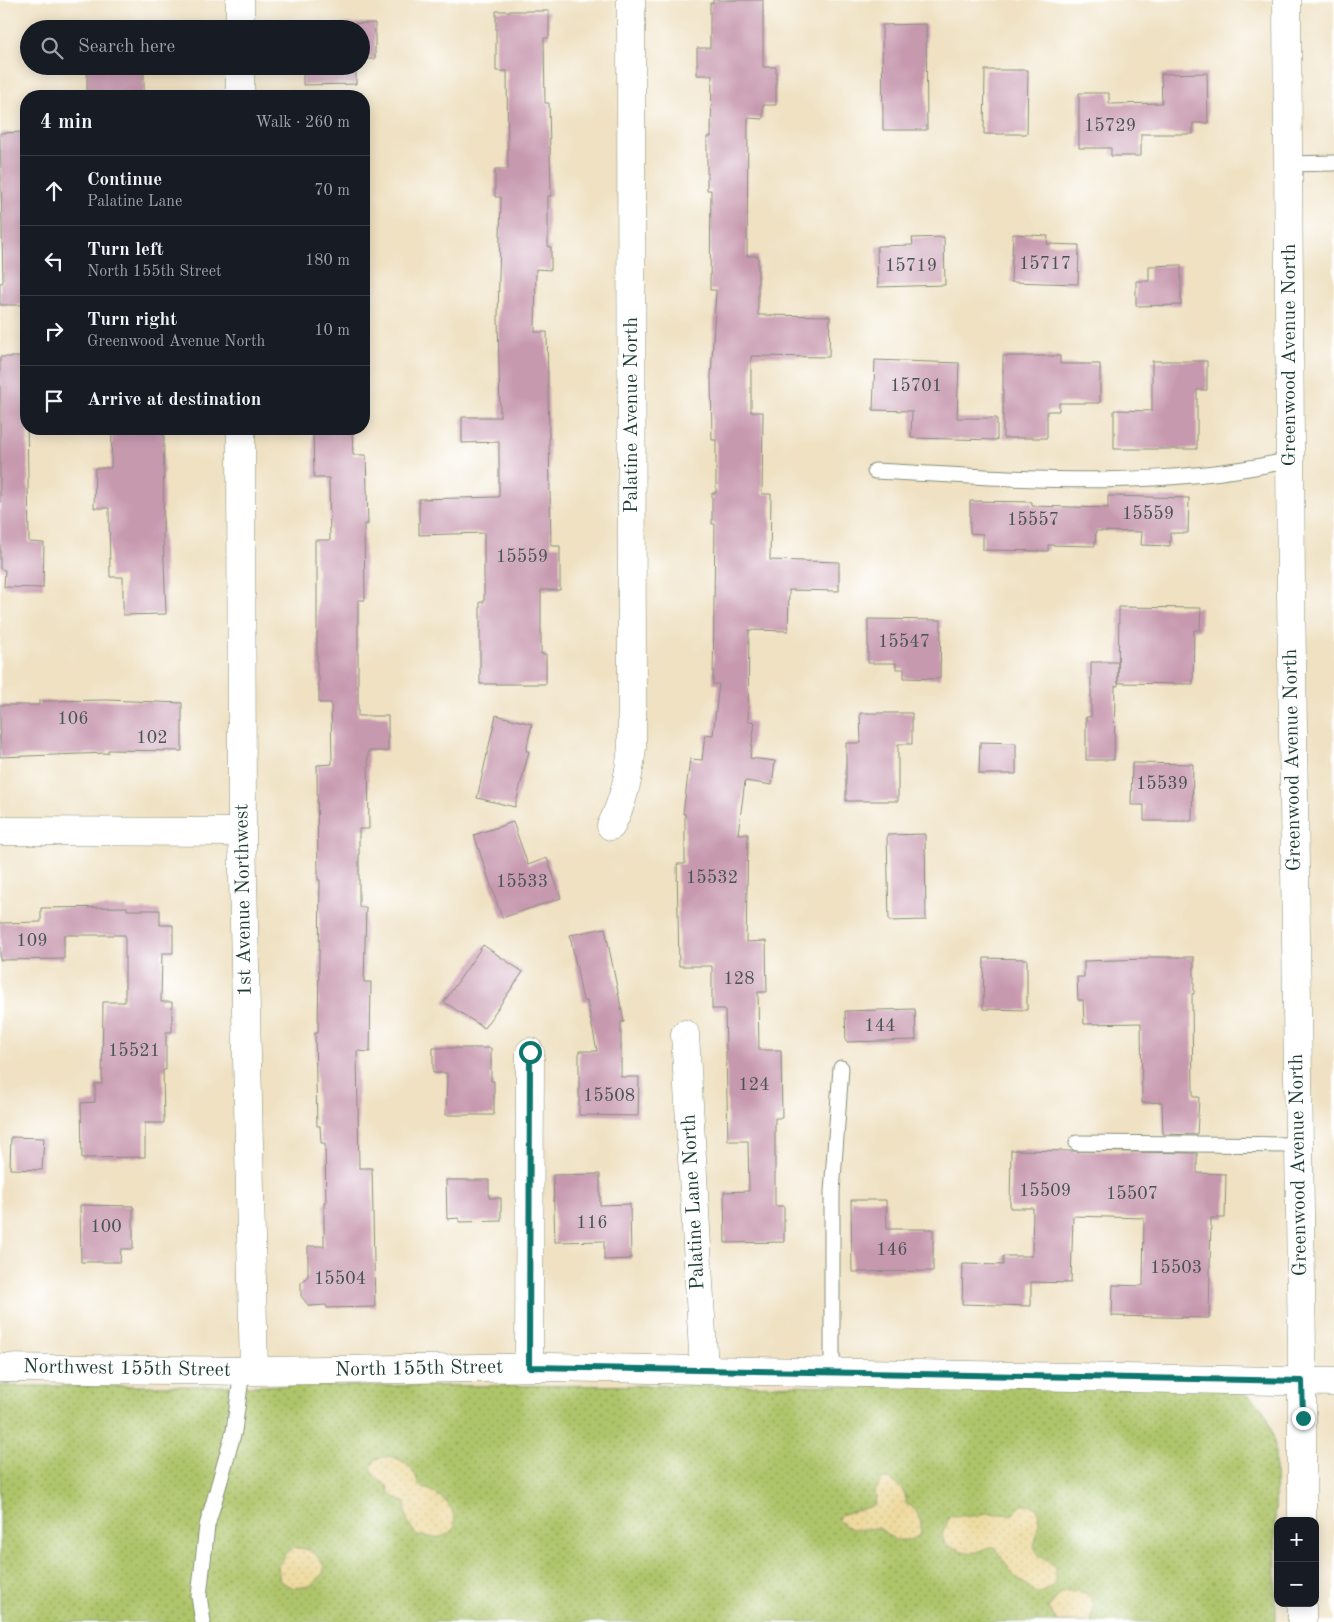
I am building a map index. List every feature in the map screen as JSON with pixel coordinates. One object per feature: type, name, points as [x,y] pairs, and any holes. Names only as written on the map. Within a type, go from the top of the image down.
[{"type":"street","points":[[240,0],[240,20]]},
{"type":"street","name":"Palatine Avenue North","points":[[611,826],[621,806],[629,779],[632,746],[631,0]]},
{"type":"street","name":"Greenwood Avenue North","points":[[1287,0],[1290,460],[1302,1381],[1302,1517]]},
{"type":"street","points":[[240,75],[240,90]]},
{"type":"street","name":"1st Avenue Northwest","points":[[241,435],[242,832],[248,1371]]},
{"type":"street","points":[[0,830],[242,832]]},
{"type":"street","name":"Palatine Lane North","points":[[685,1034],[704,1370]]},
{"type":"street","points":[[529,1367],[530,1052]]},
{"type":"street","name":"North 155th Street","points":[[248,1371],[529,1367],[1334,1382]]},
{"type":"street","name":"Northwest 155th Street","points":[[0,1368],[248,1371]]},
{"type":"street","points":[[1302,1607],[1302,1622]]},
{"type":"lane","points":[[1289,164],[1334,163]]},
{"type":"lane","points":[[875,470],[1057,480],[1179,477],[1247,470],[1290,460]]},
{"type":"lane","points":[[832,1372],[832,1192],[841,1068]]},
{"type":"lane","points":[[1078,1143],[1299,1145]]},
{"type":"lane","points":[[203,1622],[199,1596],[207,1526],[234,1431],[248,1371]]},
{"type":"green space","points":[[1218,1385],[1242,1393],[1258,1404],[1269,1421],[1272,1432],[1275,1446],[1274,1607],[1276,1607],[1276,1622],[0,1622],[0,1386]]},
{"type":"sand","points":[[388,1456],[398,1459],[408,1466],[415,1474],[418,1485],[438,1495],[448,1504],[452,1510],[455,1526],[451,1531],[438,1537],[417,1535],[406,1516],[406,1503],[389,1494],[388,1486],[376,1478],[371,1468],[376,1459]]},
{"type":"sand","points":[[888,1479],[902,1489],[906,1504],[914,1509],[919,1517],[920,1535],[910,1540],[895,1540],[879,1528],[858,1530],[849,1528],[838,1520],[840,1515],[876,1505],[875,1492],[881,1480]]},
{"type":"sand","points":[[1022,1505],[1031,1505],[1038,1509],[1039,1525],[1034,1547],[1039,1556],[1055,1567],[1055,1584],[1039,1594],[1014,1576],[995,1547],[976,1552],[962,1551],[945,1544],[942,1534],[950,1516],[978,1516],[986,1513],[1012,1515]]},
{"type":"sand","points":[[294,1548],[310,1551],[321,1561],[324,1572],[313,1585],[294,1588],[280,1581],[278,1566],[286,1553]]},
{"type":"sand","points":[[1065,1591],[1076,1591],[1090,1596],[1094,1606],[1091,1622],[1057,1622],[1049,1608],[1057,1597]]},
{"type":"building","points":[[713,0],[763,0],[763,67],[776,67],[776,105],[763,105],[763,119],[748,118],[747,256],[758,256],[758,315],[830,316],[829,357],[751,356],[751,412],[763,412],[762,494],[771,494],[770,560],[839,562],[839,591],[789,590],[788,631],[749,630],[748,721],[755,722],[750,758],[775,761],[772,785],[745,781],[738,834],[748,834],[746,942],[766,941],[767,992],[758,992],[759,1050],[781,1050],[782,1118],[775,1118],[775,1206],[784,1206],[784,1242],[725,1243],[724,1192],[749,1191],[748,1141],[728,1141],[725,1009],[712,1009],[712,966],[679,966],[677,864],[685,864],[685,814],[683,814],[690,759],[702,760],[705,734],[713,735],[719,684],[713,684],[715,524],[712,524],[712,493],[716,493],[716,440],[712,440],[711,377],[716,290],[710,290],[711,190],[707,190],[707,137],[711,137],[712,75],[697,75],[697,48],[710,48],[710,3],[713,3]]},
{"type":"building","points":[[496,11],[549,11],[549,38],[544,38],[545,103],[549,103],[551,196],[548,196],[548,247],[551,247],[551,270],[536,269],[535,332],[547,332],[551,546],[560,546],[560,590],[541,590],[541,654],[546,654],[546,684],[480,684],[480,602],[484,602],[484,533],[419,535],[419,499],[499,497],[499,442],[462,443],[462,417],[500,417],[498,317],[501,197],[495,197],[495,169],[508,169],[507,71],[496,71]]},
{"type":"building","points":[[370,23],[375,23],[375,59],[370,59]]},
{"type":"building","points":[[926,24],[927,130],[883,130],[882,25]]},
{"type":"building","points":[[985,70],[1028,70],[1027,134],[984,134]]},
{"type":"building","points":[[1207,73],[1208,123],[1193,123],[1193,134],[1141,134],[1141,156],[1111,156],[1111,148],[1079,148],[1079,93],[1109,93],[1109,104],[1162,103],[1161,74]]},
{"type":"building","points":[[87,75],[144,75],[144,90],[87,90]]},
{"type":"building","points":[[303,75],[356,75],[356,84],[303,85]]},
{"type":"building","points":[[20,132],[20,305],[0,305],[0,283],[3,282],[0,133]]},
{"type":"building","points":[[1013,234],[1048,236],[1047,244],[1079,245],[1078,284],[1011,282]]},
{"type":"building","points":[[944,237],[945,285],[878,287],[877,246],[913,245],[912,238]]},
{"type":"building","points":[[1181,265],[1181,305],[1136,306],[1136,281],[1149,281],[1149,266]]},
{"type":"building","points":[[1003,356],[1060,356],[1060,364],[1100,364],[1100,403],[1059,403],[1059,411],[1047,411],[1047,438],[1003,438]]},
{"type":"building","points":[[0,357],[20,357],[20,435],[27,435],[29,542],[44,543],[43,588],[4,587],[5,570],[0,569]]},
{"type":"building","points":[[875,360],[959,363],[957,418],[997,418],[997,440],[911,438],[912,411],[873,410]]},
{"type":"building","points":[[1152,361],[1207,361],[1207,390],[1197,390],[1197,449],[1114,449],[1114,410],[1152,411]]},
{"type":"building","points":[[112,435],[164,435],[163,535],[166,614],[123,615],[123,577],[110,577],[109,508],[94,508],[95,468],[111,468]]},
{"type":"building","points":[[313,435],[352,435],[353,455],[366,455],[368,524],[364,524],[365,600],[358,600],[358,716],[388,716],[388,751],[368,751],[369,829],[359,829],[359,907],[366,907],[364,982],[371,982],[370,1052],[357,1051],[359,1168],[372,1168],[375,1307],[327,1308],[326,1305],[309,1306],[301,1296],[301,1283],[308,1276],[308,1246],[324,1246],[324,1202],[326,1202],[325,1143],[321,1143],[320,1126],[317,1126],[315,1033],[318,1033],[320,880],[318,880],[317,765],[332,764],[331,703],[319,703],[315,540],[330,540],[329,478],[314,478]]},
{"type":"building","points":[[1108,496],[1189,498],[1188,533],[1170,533],[1170,546],[1141,545],[1142,532],[1096,531],[1095,546],[1048,545],[1048,551],[983,550],[983,534],[970,533],[970,501],[1032,502],[1032,506],[1108,508]]},
{"type":"building","points":[[1119,607],[1201,608],[1200,630],[1194,630],[1193,684],[1118,683]]},
{"type":"building","points":[[868,619],[941,620],[940,679],[904,678],[904,669],[896,669],[896,663],[868,663]]},
{"type":"building","points":[[1091,662],[1118,662],[1118,686],[1115,686],[1114,760],[1086,760],[1086,717],[1091,717]]},
{"type":"building","points":[[107,700],[182,703],[182,751],[108,750],[108,753],[0,757],[0,705],[39,705],[39,701]]},
{"type":"building","points":[[860,713],[912,713],[912,744],[898,744],[898,801],[846,801],[846,743],[861,743]]},
{"type":"building","points":[[496,715],[532,724],[526,751],[529,751],[515,807],[477,798]]},
{"type":"building","points":[[980,742],[1016,743],[1016,774],[979,774]]},
{"type":"building","points":[[1132,763],[1193,764],[1192,821],[1144,821],[1144,805],[1131,805]]},
{"type":"building","points":[[513,822],[528,865],[547,858],[561,898],[502,918],[474,835]]},
{"type":"building","points":[[925,834],[926,920],[889,921],[887,835]]},
{"type":"building","points":[[127,907],[127,910],[160,910],[160,925],[173,925],[173,953],[162,953],[161,1002],[172,1002],[172,1032],[166,1032],[166,1070],[163,1070],[164,1123],[145,1123],[145,1157],[82,1158],[81,1103],[95,1102],[95,1084],[102,1084],[103,1002],[125,1002],[125,935],[64,935],[64,959],[0,960],[0,923],[41,922],[41,908]]},
{"type":"building","points":[[605,928],[624,1022],[621,1022],[621,1077],[639,1077],[638,1116],[579,1115],[579,1051],[597,1051],[587,1001],[583,1001],[570,935]]},
{"type":"building","points":[[483,945],[523,972],[484,1028],[444,1002]]},
{"type":"building","points":[[1148,957],[1194,957],[1194,994],[1192,994],[1193,1097],[1199,1097],[1197,1135],[1163,1134],[1162,1102],[1142,1103],[1141,1023],[1084,1024],[1083,1000],[1078,1000],[1077,977],[1084,977],[1084,961],[1148,959]]},
{"type":"building","points":[[984,958],[1027,959],[1027,1010],[983,1009]]},
{"type":"building","points":[[915,1009],[916,1040],[846,1042],[845,1011]]},
{"type":"building","points":[[433,1048],[491,1048],[491,1081],[494,1081],[494,1115],[446,1115],[447,1073],[433,1073]]},
{"type":"building","points":[[11,1137],[44,1138],[42,1170],[10,1169]]},
{"type":"building","points":[[1011,1150],[1197,1153],[1197,1173],[1226,1174],[1225,1218],[1211,1218],[1209,1318],[1112,1316],[1113,1285],[1143,1286],[1144,1218],[1073,1216],[1071,1283],[1031,1282],[1031,1306],[962,1304],[963,1264],[1003,1265],[1003,1256],[1032,1256],[1033,1208],[1010,1208]]},
{"type":"building","points":[[600,1174],[600,1205],[630,1204],[631,1259],[604,1260],[604,1241],[555,1242],[553,1175]]},
{"type":"building","points":[[446,1180],[489,1180],[489,1198],[501,1198],[501,1221],[459,1222],[459,1218],[447,1219]]},
{"type":"building","points":[[851,1200],[886,1200],[887,1229],[933,1229],[933,1271],[852,1272]]},
{"type":"building","points":[[80,1205],[133,1206],[133,1249],[121,1249],[120,1262],[81,1262]]},
{"type":"route","points":[[530,1052],[529,1367],[1302,1381],[1303,1418]]}]
